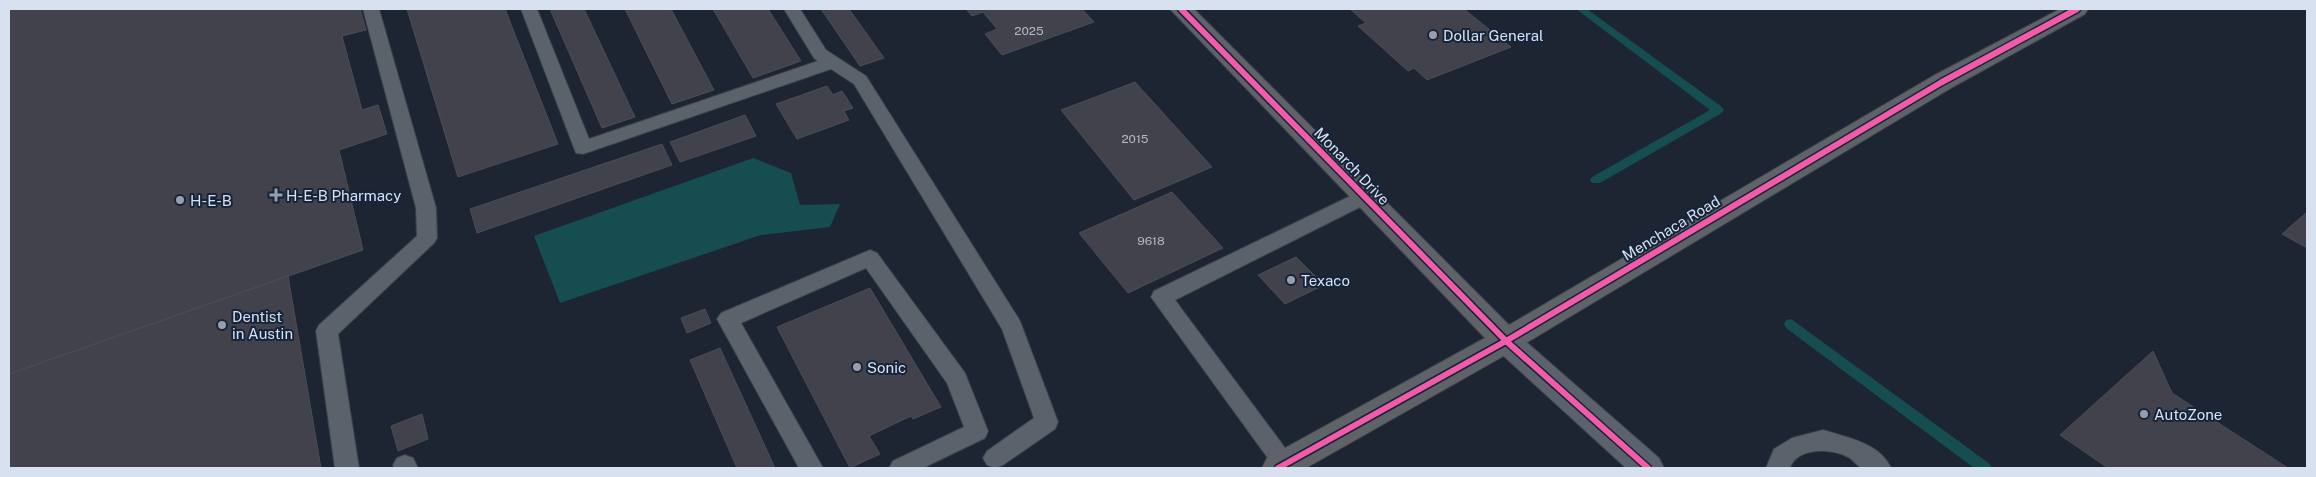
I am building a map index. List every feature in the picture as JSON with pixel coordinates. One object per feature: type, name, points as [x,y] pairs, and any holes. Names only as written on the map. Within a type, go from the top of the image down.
[{"type":"main road","name":"Monarch Drive","points":[[1181,9],[1506,340]]},
{"type":"main road","name":"Menchaca Road","points":[[1281,466],[1506,340],[1942,82],[2077,9]]},
{"type":"street","points":[[1506,340],[1648,468]]},
{"type":"lane","points":[[347,468],[327,331],[427,238],[426,208],[371,9]]},
{"type":"lane","points":[[529,9],[583,148],[833,62]]},
{"type":"lane","points":[[792,9],[820,54],[860,80],[1012,327],[1047,422],[995,458]]},
{"type":"lane","points":[[1281,466],[1161,297],[1365,196]]},
{"type":"lane","points":[[811,468],[728,319],[870,258],[957,378],[977,431],[901,468]]},
{"type":"lane","points":[[1778,468],[1782,456],[1800,445],[1823,440],[1855,449],[1879,468]]},
{"type":"shaded area","points":[[753,158],[791,173],[800,205],[840,204],[830,227],[761,235],[560,303],[534,236]]},
{"type":"building","name":"H-E-B","points":[[9,9],[360,9],[366,30],[342,36],[362,110],[378,105],[387,134],[339,150],[363,250],[9,374]]},
{"type":"building","points":[[407,9],[505,9],[558,144],[458,177]]},
{"type":"building","points":[[550,9],[584,9],[635,117],[602,128]]},
{"type":"building","points":[[625,9],[671,9],[714,90],[672,104]]},
{"type":"building","points":[[713,9],[768,9],[801,61],[753,78]]},
{"type":"building","points":[[821,9],[849,9],[884,58],[860,66]]},
{"type":"building","points":[[966,9],[1082,9],[1094,22],[1002,55],[985,34],[997,29],[983,12],[972,16]]},
{"type":"building","name":"Dollar General","points":[[1350,9],[1464,9],[1511,47],[1427,80],[1414,68],[1408,71],[1358,26],[1366,23]]},
{"type":"building","points":[[1135,82],[1212,167],[1134,200],[1061,110]]},
{"type":"building","points":[[827,86],[833,95],[842,91],[853,108],[844,111],[849,120],[797,139],[776,104]]},
{"type":"building","points":[[745,115],[756,136],[680,162],[670,142]]},
{"type":"building","points":[[662,144],[672,165],[477,233],[470,209]]},
{"type":"building","points":[[1172,192],[1223,248],[1128,293],[1079,233]]},
{"type":"building","points":[[2307,212],[2307,248],[2282,234]]},
{"type":"building","name":"Texaco","points":[[1296,257],[1324,285],[1285,304],[1258,275]]},
{"type":"building","name":"Dentist in Austin","points":[[288,276],[321,468],[9,468],[9,374]]},
{"type":"building","name":"Sonic","points":[[870,288],[941,407],[913,419],[911,416],[869,436],[880,454],[850,468],[777,327]]},
{"type":"building","points":[[705,309],[711,323],[687,333],[681,318]]},
{"type":"building","points":[[720,348],[775,468],[737,468],[690,360]]},
{"type":"building","name":"AutoZone","points":[[2153,351],[2172,393],[2288,468],[2108,468],[2060,435]]},
{"type":"building","points":[[422,414],[428,439],[398,451],[391,426]]},
{"type":"waterway","points":[[1581,9],[1718,110],[1596,180]]},
{"type":"waterway","points":[[1791,324],[1985,468]]},
{"type":"cycle path","points":[[1181,9],[1506,341],[1648,468]]},
{"type":"cycle path","points":[[1278,468],[1506,341],[1942,82],[2077,9]]},
{"type":"place","name":"Dollar General","points":[[1433,35]]},
{"type":"place","name":"H-E-B Pharmacy","points":[[276,195]]},
{"type":"place","name":"H-E-B","points":[[180,200]]},
{"type":"place","name":"Texaco","points":[[1291,280]]},
{"type":"place","name":"Dentist in Austin","points":[[222,325]]},
{"type":"place","name":"Sonic","points":[[857,367]]},
{"type":"place","name":"AutoZone","points":[[2144,414]]}]
